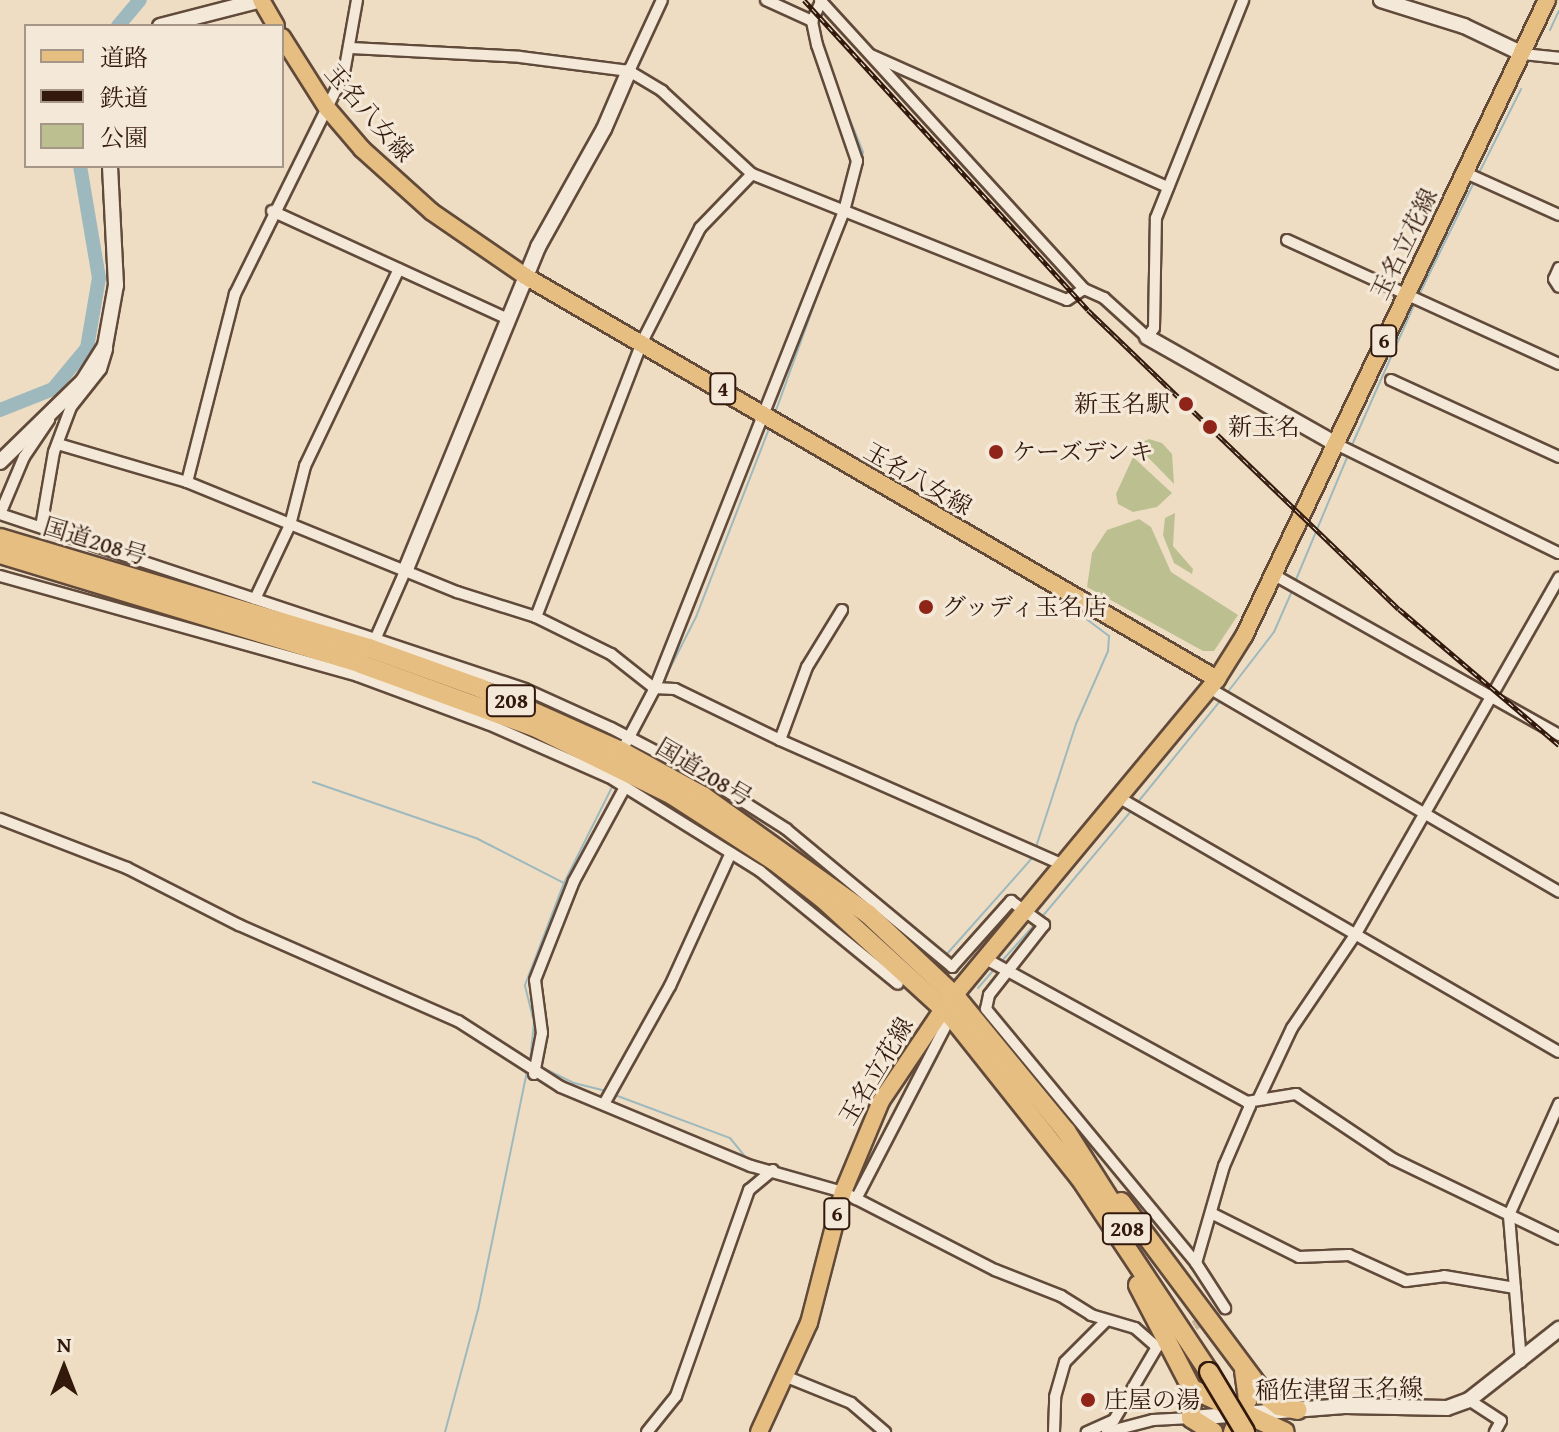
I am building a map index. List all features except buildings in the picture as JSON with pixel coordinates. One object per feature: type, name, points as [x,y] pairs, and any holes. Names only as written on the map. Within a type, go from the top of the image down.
[{"type":"highway","name":"国道208号","points":[[0,538],[366,656],[534,727],[618,758],[774,861],[950,1007],[1066,1131],[1121,1218],[1181,1331]]},
{"type":"highway","name":"国道208号","points":[[0,554],[366,656]]},
{"type":"highway","name":"国道208号","points":[[950,1007],[1060,1156],[1080,1178],[1209,1372],[1245,1432]]},
{"type":"highway","points":[[1066,1131],[1265,1395],[1279,1406],[1298,1410],[1286,1432],[1192,1389]]},
{"type":"highway","points":[[1060,1156],[1134,1277],[1192,1389],[1191,1418],[1213,1432]]},
{"type":"highway","points":[[1233,1432],[1249,1385],[1243,1365]]},
{"type":"main road","points":[[262,0],[275,24]]},
{"type":"main road","name":"玉名立花線","points":[[1219,690],[1345,447],[1407,294],[1474,177],[1547,0]]},
{"type":"main road","name":"玉名八女線","points":[[284,40],[327,108],[362,149],[432,212],[525,276],[643,340],[1219,690]]},
{"type":"main road","points":[[950,1007],[1118,797],[1219,690]]},
{"type":"main road","name":"玉名立花線","points":[[759,1432],[787,1377],[809,1323],[881,1101],[950,1007]]},
{"type":"street","points":[[168,24],[262,0]]},
{"type":"street","points":[[187,482],[235,294],[272,211],[327,108],[351,48],[357,0]]},
{"type":"street","points":[[366,656],[406,569],[506,318],[525,276],[604,129],[662,0]]},
{"type":"street","points":[[766,0],[812,21]]},
{"type":"street","points":[[530,1069],[542,1033],[535,980],[574,881],[625,787],[618,758],[654,688],[761,412],[844,211],[857,148],[830,90],[812,21],[821,0],[1084,289],[1104,298],[1147,337],[1345,447],[1559,553]]},
{"type":"street","points":[[1147,337],[1154,328],[1154,228],[1243,0]]},
{"type":"street","points":[[1381,0],[1464,26],[1523,54],[1559,58]]},
{"type":"street","points":[[351,48],[520,57],[629,71],[662,91],[752,174],[1067,300],[1084,289]]},
{"type":"street","points":[[869,55],[1168,187]]},
{"type":"street","points":[[41,527],[58,444],[71,407],[101,369],[116,285],[110,168]]},
{"type":"street","points":[[536,617],[643,340],[700,228],[752,174]]},
{"type":"street","points":[[1474,177],[1559,215]]},
{"type":"street","points":[[272,211],[506,318]]},
{"type":"street","points":[[1287,240],[1559,364]]},
{"type":"street","points":[[1559,268],[1554,279],[1559,287]]},
{"type":"street","points":[[255,599],[290,525],[305,466],[399,269]]},
{"type":"street","points":[[0,462],[83,381],[105,346]]},
{"type":"street","points":[[1391,380],[1559,457]]},
{"type":"street","points":[[60,402],[24,457],[0,514],[255,599],[366,656]]},
{"type":"street","points":[[58,444],[187,482],[290,525],[536,617],[611,654],[654,688],[675,689],[780,740],[1064,865]]},
{"type":"street","points":[[0,576],[525,689],[618,758],[701,775],[786,829],[952,967],[1011,901],[1044,925],[1011,972],[989,995],[986,1009],[1196,1263],[1225,1308]]},
{"type":"street","points":[[1276,576],[1559,735]]},
{"type":"street","points":[[1259,1098],[1292,1028],[1357,932],[1559,578]]},
{"type":"street","points":[[780,740],[807,667],[842,610]]},
{"type":"street","points":[[1219,690],[1559,892]]},
{"type":"street","points":[[625,787],[731,853],[812,910],[898,984]]},
{"type":"street","points":[[1118,797],[1357,932],[1559,1052]]},
{"type":"street","points":[[0,819],[127,868],[239,925],[458,1021],[530,1069],[604,1104],[751,1166],[773,1170],[849,1195],[932,1240],[1107,1320],[1135,1328],[1157,1347],[1114,1420],[1087,1432]]},
{"type":"street","points":[[604,1104],[670,986],[731,853]]},
{"type":"street","points":[[986,959],[1250,1106],[1196,1263]]},
{"type":"street","points":[[849,1195],[950,1007]]},
{"type":"street","points":[[1247,1102],[1296,1094],[1393,1159],[1559,1239]]},
{"type":"street","points":[[1521,1362],[1509,1215],[1559,1104]]},
{"type":"street","points":[[647,1432],[676,1396],[749,1190],[773,1170]]},
{"type":"street","points":[[1211,1213],[1299,1257],[1349,1255],[1406,1281],[1444,1276],[1515,1288]]},
{"type":"street","points":[[1054,1432],[1055,1397],[1065,1362],[1107,1320]]},
{"type":"street","name":"稲佐津留玉名線","points":[[1191,1418],[1345,1406],[1420,1412],[1469,1400],[1559,1329]]},
{"type":"street","points":[[787,1377],[851,1403],[885,1432]]},
{"type":"street","points":[[1469,1400],[1501,1421],[1495,1432]]},
{"type":"street","points":[[1107,1432],[1153,1420],[1191,1418]]},
{"type":"green space","points":[[1149,439],[1162,443],[1172,454],[1174,484],[1136,445]]},
{"type":"green space","points":[[1133,457],[1172,493],[1157,507],[1133,512],[1118,504],[1116,494]]},
{"type":"green space","points":[[1175,513],[1173,546],[1193,569],[1192,574],[1174,563],[1163,535],[1165,518]]},
{"type":"green space","points":[[1139,519],[1151,527],[1171,572],[1238,615],[1214,651],[1203,651],[1087,587],[1092,553],[1107,530]]},
{"type":"waterway","points":[[120,24],[140,0]]},
{"type":"waterway","points":[[1550,30],[1559,11]]},
{"type":"waterway","points":[[1479,173],[1521,89]]},
{"type":"waterway","points":[[847,112],[863,152],[857,179]]},
{"type":"waterway","points":[[0,410],[53,389],[87,348],[99,278],[80,168]]},
{"type":"waterway","points":[[1419,295],[1474,182]]},
{"type":"waterway","points":[[775,413],[833,253]]},
{"type":"waterway","points":[[1352,445],[1414,305]]},
{"type":"waterway","points":[[661,686],[696,617],[770,426]]},
{"type":"waterway","points":[[1295,582],[1348,455]]},
{"type":"waterway","points":[[1227,693],[1274,632],[1292,591]]},
{"type":"waterway","points":[[1036,847],[1076,724],[1108,651],[1109,636],[1053,594]]},
{"type":"waterway","points":[[639,731],[659,692]]},
{"type":"waterway","points":[[1138,802],[1220,701]]},
{"type":"waterway","points":[[313,782],[476,838],[564,883]]},
{"type":"waterway","points":[[530,1061],[534,1022],[525,985],[564,883],[613,785]]},
{"type":"waterway","points":[[1041,918],[1132,810]]},
{"type":"waterway","points":[[946,955],[1033,857]]},
{"type":"waterway","points":[[1000,963],[1036,923]]},
{"type":"waterway","points":[[978,988],[996,967]]},
{"type":"waterway","points":[[878,1170],[942,1048]]},
{"type":"waterway","points":[[541,1067],[574,1083],[606,1091]]},
{"type":"waterway","points":[[445,1432],[478,1310],[527,1071]]},
{"type":"waterway","points":[[615,1095],[730,1138],[746,1158],[821,1179]]},
{"type":"tunnel","points":[[1181,1333],[1225,1308]]},
{"type":"railway","points":[[804,0],[1088,310],[1399,609],[1559,745]]},
{"type":"place","name":"新玉名駅","points":[[1186,404]]},
{"type":"place","name":"新玉名","points":[[1210,427]]},
{"type":"place","name":"ケーズデンキ","points":[[996,452]]},
{"type":"place","name":"グッディ玉名店","points":[[926,607]]},
{"type":"place","name":"庄屋の湯","points":[[1088,1400]]}]
